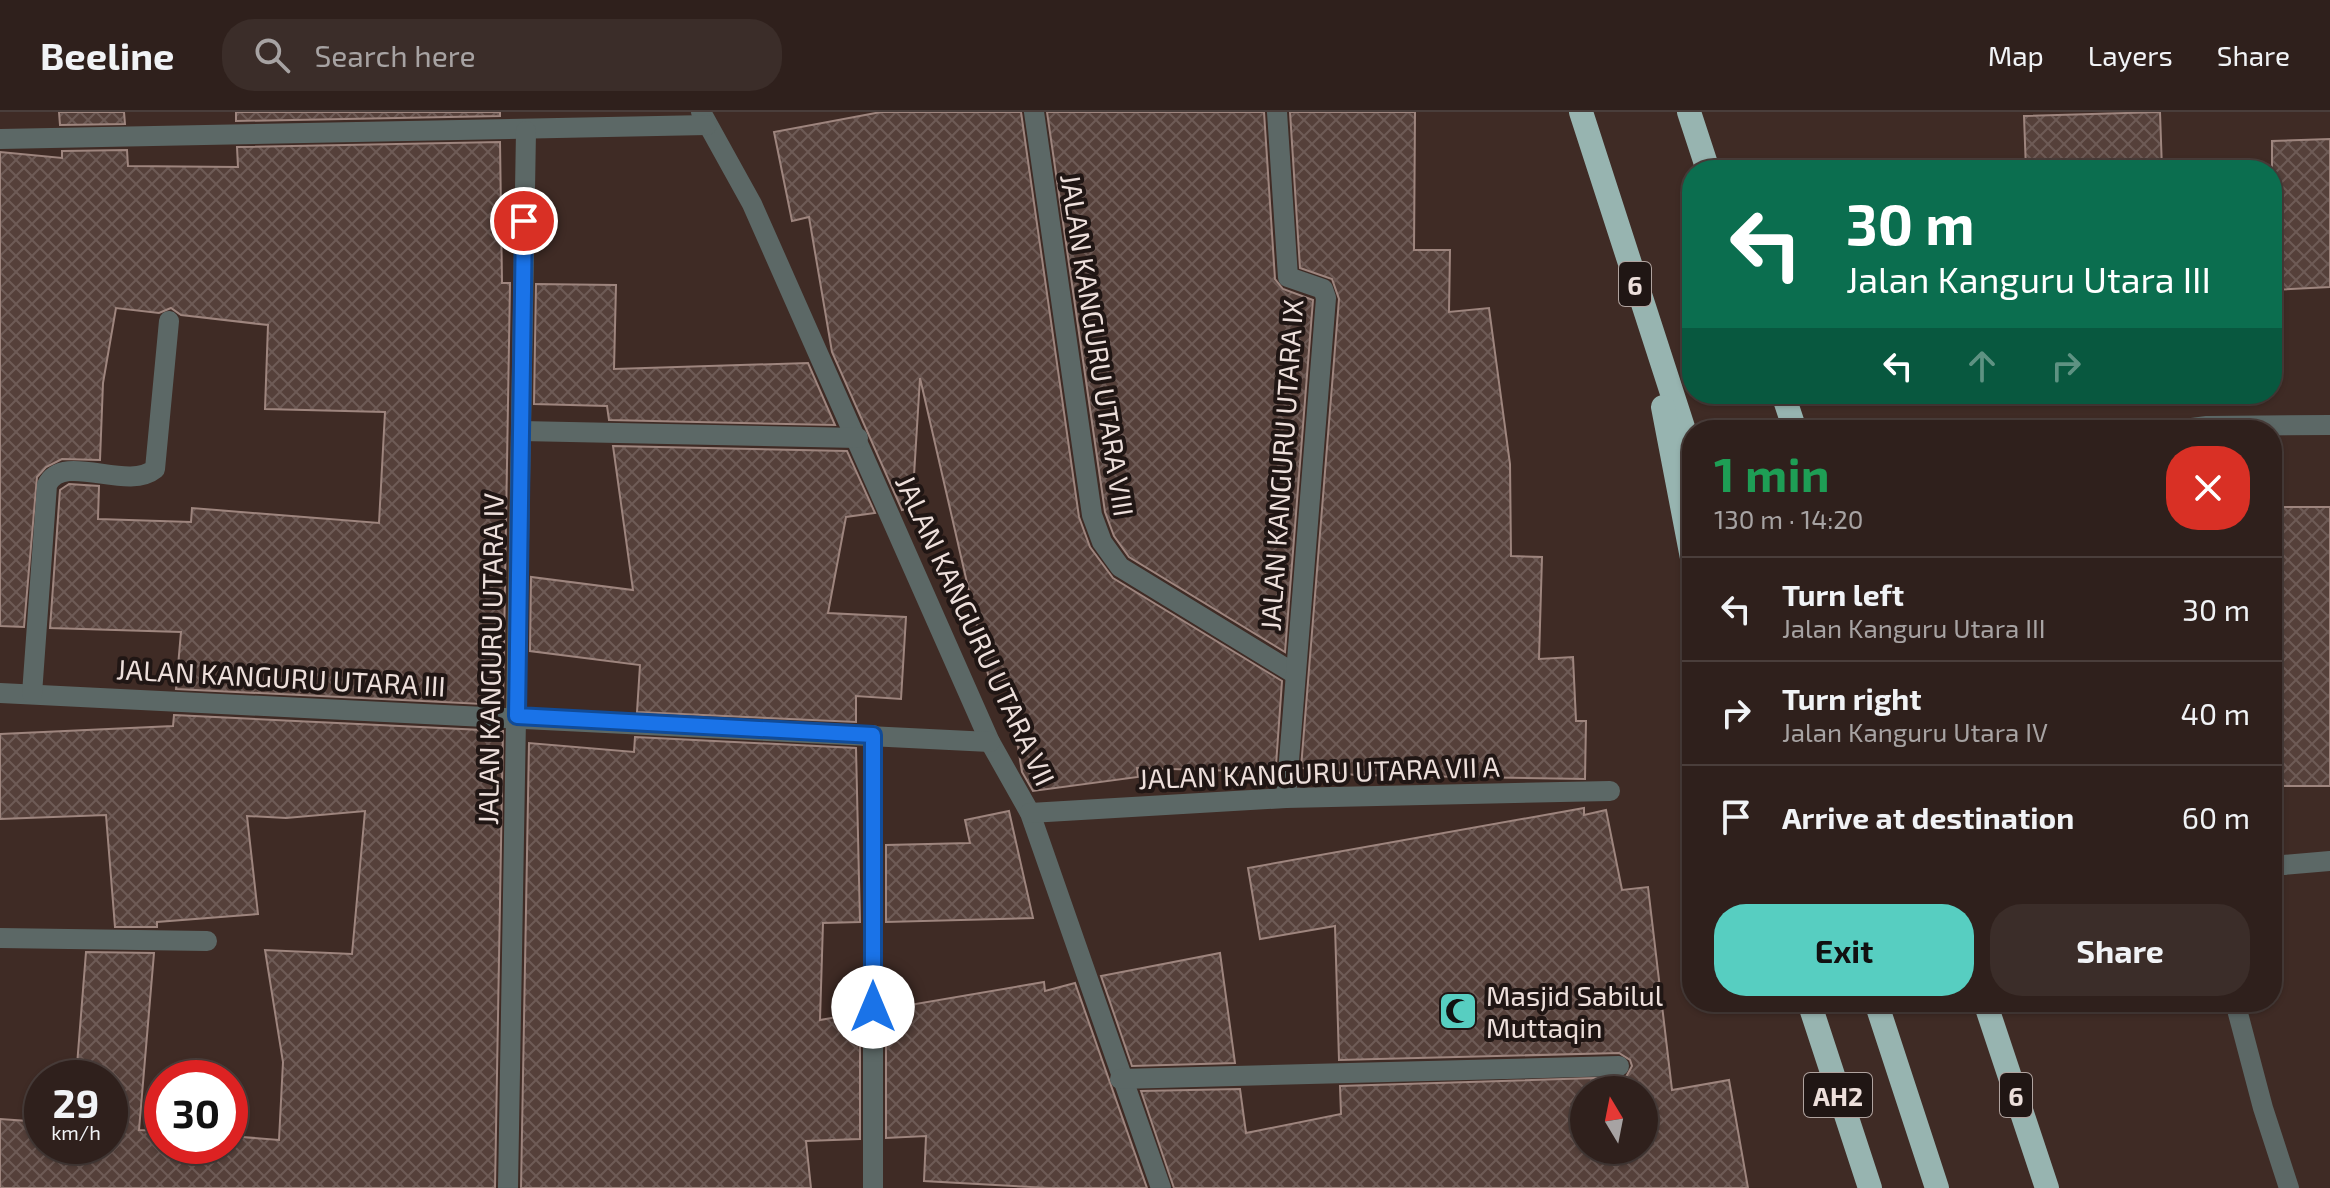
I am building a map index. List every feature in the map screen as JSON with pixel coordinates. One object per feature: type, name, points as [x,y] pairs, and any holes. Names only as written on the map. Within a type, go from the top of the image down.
[{"type":"highway","name":"6","points":[[1581,112],[1682,425]]},
{"type":"highway","points":[[1689,112],[1705,160]]},
{"type":"highway","points":[[1645,315],[1682,506]]},
{"type":"highway","name":"AH2","points":[[1812,1012],[1870,1188]]},
{"type":"highway","points":[[1879,1012],[1937,1188]]},
{"type":"highway","name":"6","points":[[1988,1012],[2047,1188]]},
{"type":"street","name":"JALAN KANGURU UTARA VIII","points":[[1034,112],[1092,515],[1102,542],[1120,567],[1295,674]]},
{"type":"street","name":"JALAN KANGURU UTARA IX","points":[[1277,112],[1288,277],[1323,289],[1326,298],[1286,798]]},
{"type":"street","points":[[0,139],[526,131],[704,118]]},
{"type":"street","name":"JALAN KANGURU UTARA VII","points":[[704,118],[752,204],[990,742],[1030,813],[1120,1079],[1161,1188]]},
{"type":"street","name":"JALAN KANGURU UTARA IV","points":[[508,1188],[526,131]]},
{"type":"street","points":[[32,694],[47,485],[55,475],[68,470],[140,478],[155,469],[169,321]]},
{"type":"street","points":[[2282,425],[2330,425]]},
{"type":"street","points":[[521,431],[858,438]]},
{"type":"street","name":"JALAN KANGURU UTARA III","points":[[0,693],[517,716],[990,742]]},
{"type":"street","points":[[873,735],[873,1188]]},
{"type":"street","name":"JALAN KANGURU UTARA VII A","points":[[1030,813],[1286,798],[1610,791]]},
{"type":"street","points":[[2282,865],[2330,861]]},
{"type":"street","points":[[0,938],[207,941]]},
{"type":"street","points":[[2238,1012],[2263,1108],[2289,1188]]},
{"type":"street","points":[[1120,1079],[1619,1066]]},
{"type":"building","points":[[59,112],[124,112],[125,124],[60,125]]},
{"type":"building","points":[[236,112],[500,112],[500,116],[236,121]]},
{"type":"building","points":[[881,112],[1021,112],[1079,517],[1090,547],[1113,578],[1282,681],[1276,765],[1271,765],[1271,772],[1137,768],[1138,777],[1033,791],[1022,772],[1007,679],[990,683],[920,378],[912,508],[902,510],[832,352],[809,217],[792,221],[774,132]]},
{"type":"building","points":[[1047,112],[1264,112],[1275,279],[1283,289],[1313,300],[1285,652],[1129,557],[1114,536],[1105,512]]},
{"type":"building","points":[[1290,112],[1415,112],[1414,250],[1450,250],[1449,312],[1489,308],[1510,464],[1511,556],[1542,557],[1539,659],[1573,657],[1576,721],[1586,721],[1585,779],[1355,775],[1301,768],[1339,299],[1332,279],[1300,268]]},
{"type":"building","points":[[2160,112],[2162,160],[2026,160],[2024,116]]},
{"type":"building","points":[[2330,139],[2330,287],[2282,289],[2282,160],[2272,160],[2272,141]]},
{"type":"building","points":[[500,142],[502,283],[510,283],[503,705],[176,689],[181,632],[50,628],[60,490],[69,484],[99,486],[98,519],[191,522],[192,508],[379,523],[385,412],[265,409],[268,325],[181,315],[171,308],[159,313],[116,308],[103,383],[100,460],[62,459],[46,467],[37,477],[24,627],[0,626],[0,152],[62,158],[62,151],[127,150],[128,166],[238,167],[237,147]]},
{"type":"building","points":[[536,284],[616,285],[614,369],[808,363],[835,425],[609,420],[607,406],[534,404]]},
{"type":"building","points":[[613,446],[847,451],[875,513],[846,517],[828,613],[906,617],[901,699],[856,696],[856,722],[637,712],[640,665],[530,651],[531,577],[633,590]]},
{"type":"building","points":[[2282,507],[2330,507],[2330,786],[2282,786]]},
{"type":"building","points":[[174,715],[503,731],[495,1188],[0,1188],[0,1119],[24,1121],[24,1164],[128,1164],[128,1060],[77,1060],[86,952],[154,953],[139,1130],[144,1130],[144,1164],[248,1164],[248,1137],[279,1140],[283,1062],[265,950],[352,954],[365,811],[286,818],[247,816],[258,914],[157,922],[157,927],[115,927],[106,815],[0,819],[0,734],[173,726]]},
{"type":"building","points":[[635,737],[856,748],[860,922],[823,923],[820,1020],[860,1013],[860,1139],[806,1141],[811,1188],[521,1188],[529,743],[634,752]]},
{"type":"building","points":[[1584,808],[1584,815],[1606,810],[1622,890],[1648,887],[1672,1090],[1729,1080],[1748,1188],[1174,1188],[1141,1091],[1240,1089],[1246,1133],[1341,1114],[1340,1086],[1570,1079],[1570,1164],[1658,1164],[1658,1076],[1627,1076],[1632,1066],[1630,1060],[1619,1053],[1339,1060],[1335,926],[1260,939],[1248,868]]},
{"type":"building","points":[[1009,811],[1033,918],[886,922],[886,845],[970,843],[965,820]]},
{"type":"building","points":[[1220,953],[1235,1063],[1132,1066],[1101,976]]},
{"type":"building","points":[[1044,982],[1045,991],[1075,983],[1147,1188],[1049,1188],[924,1181],[926,1136],[886,1138],[886,1009]]},
{"type":"place","name":"Masjid Sabilul Muttaqin","points":[[1458,1011]]},
{"type":"route","points":[[524,221],[517,716],[873,735],[873,1007]]}]
